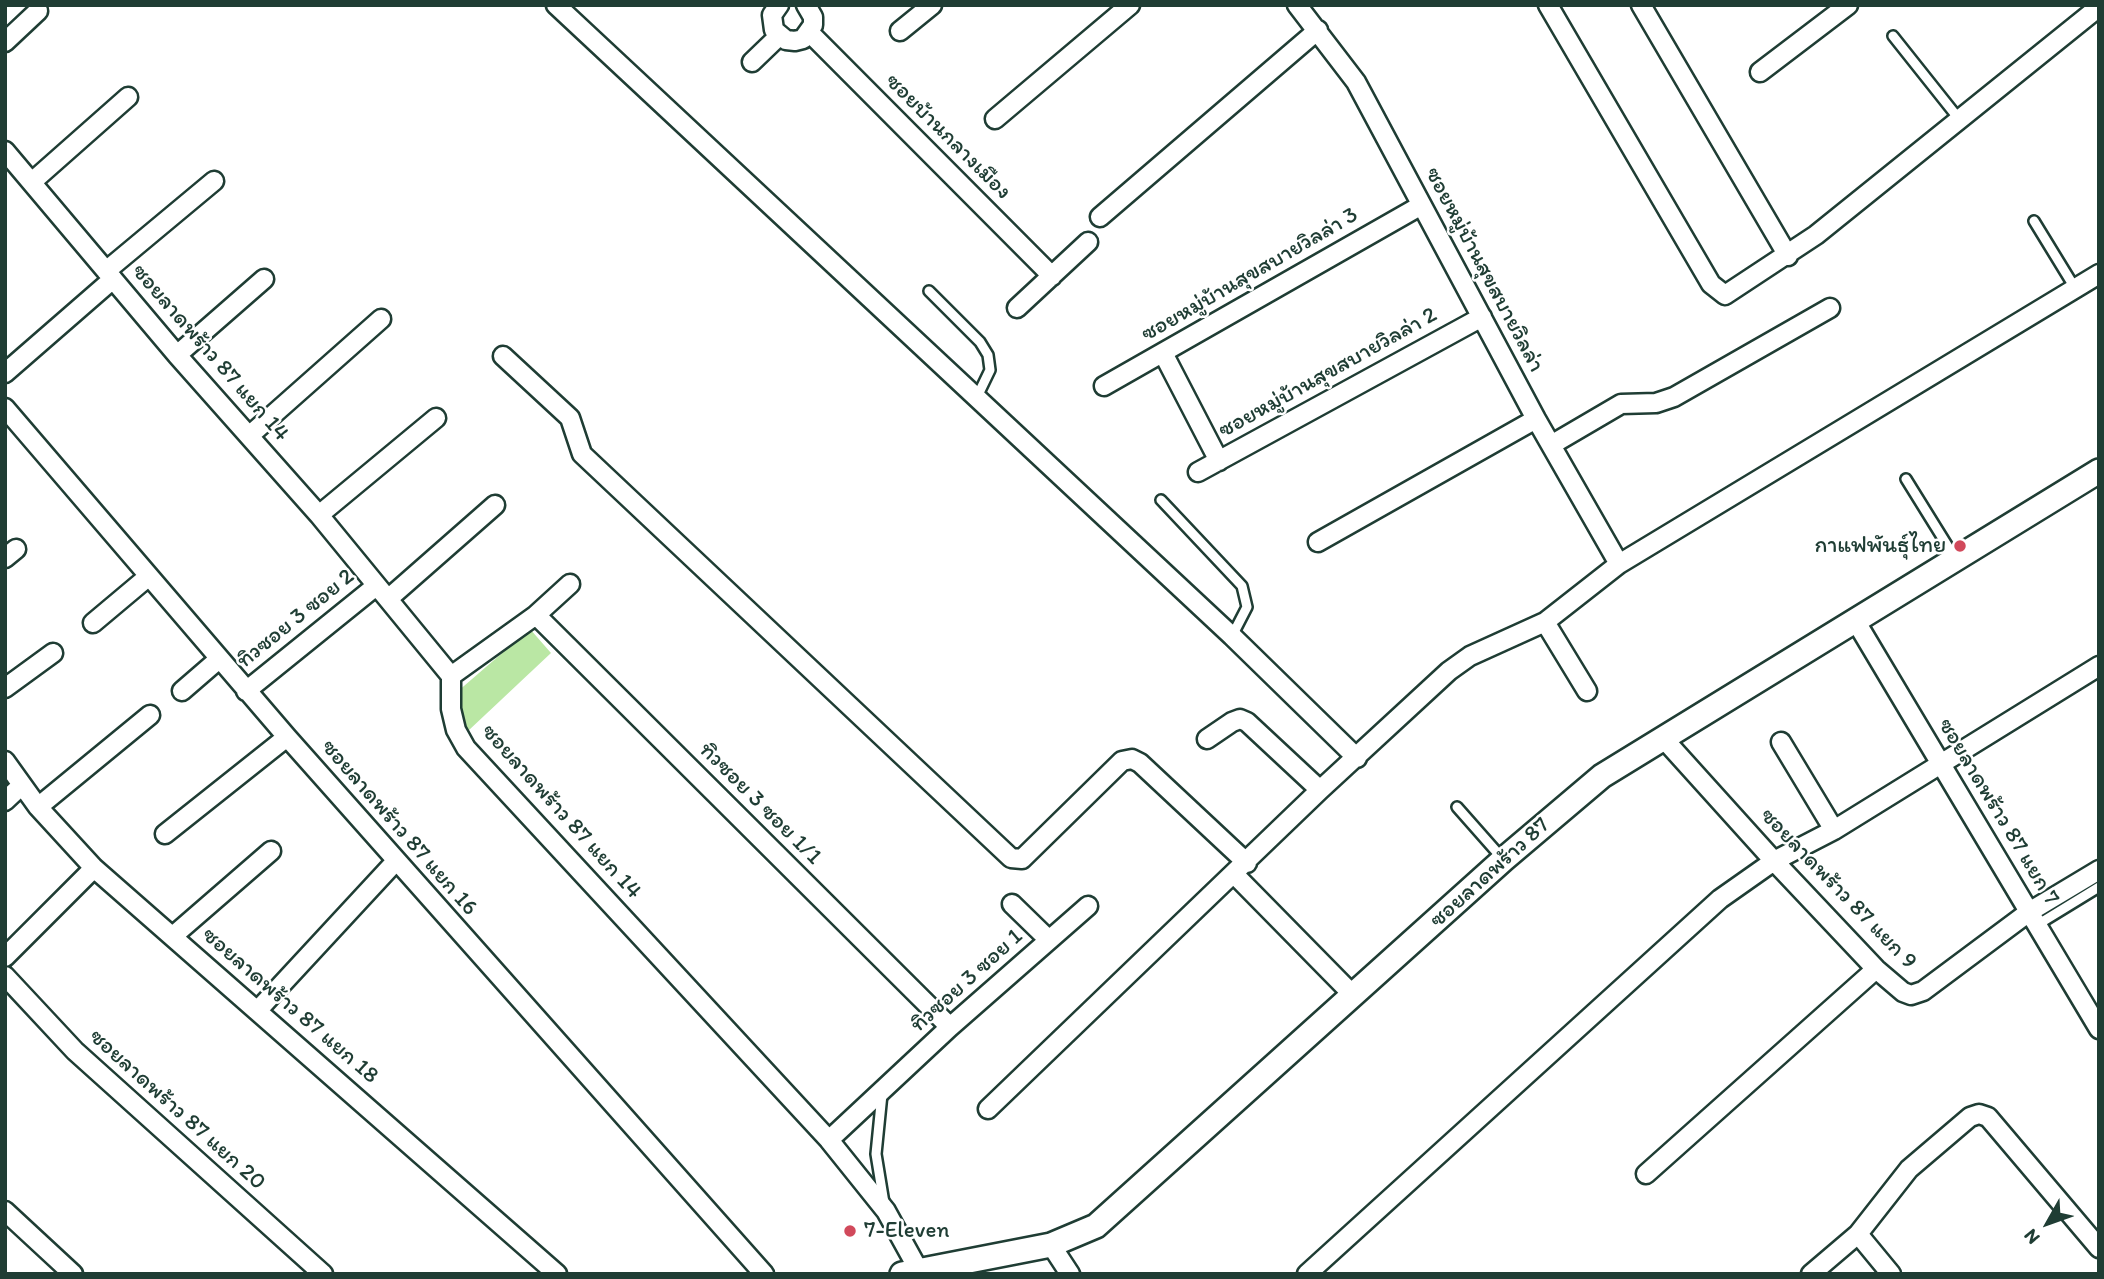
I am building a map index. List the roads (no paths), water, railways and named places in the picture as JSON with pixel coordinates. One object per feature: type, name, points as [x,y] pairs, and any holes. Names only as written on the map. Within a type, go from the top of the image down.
[{"type":"street","points":[[556,5],[1232,636],[1357,758]]},
{"type":"street","points":[[775,6],[772,23],[779,36],[795,41],[810,33],[813,17],[806,5]]},
{"type":"street","points":[[900,31],[932,5]]},
{"type":"street","points":[[995,119],[1130,5]]},
{"type":"street","name":"ซอยหมู่บ้านสุขสบายวิลล่า","points":[[1297,5],[1356,82],[1536,419],[1619,564]]},
{"type":"street","points":[[1548,5],[1717,292],[1725,295],[1788,256],[2099,7]]},
{"type":"street","points":[[1641,5],[1788,256]]},
{"type":"street","points":[[1760,72],[1848,5]]},
{"type":"street","points":[[5,42],[38,11]]},
{"type":"street","points":[[1100,217],[1318,30]]},
{"type":"street","name":"ซอยบ้านกลางเมือง","points":[[810,33],[1052,276]]},
{"type":"street","points":[[752,62],[779,36]]},
{"type":"street","points":[[33,181],[128,97]]},
{"type":"street","name":"ซอยลาดพร้าว 87 แยก 14","points":[[5,151],[177,355],[319,515],[452,676],[451,709],[456,730],[466,748],[829,1140],[886,1211],[910,1271]]},
{"type":"street","points":[[5,373],[214,181]]},
{"type":"street","name":"ซอยหมู่บ้านสุขสบายวิลล่า 3","points":[[1104,386],[1420,206]]},
{"type":"street","points":[[1017,308],[1088,242]]},
{"type":"street","points":[[988,1109],[1429,687],[1460,663],[1545,622],[1619,564],[2099,274]]},
{"type":"street","points":[[177,355],[264,279]]},
{"type":"street","points":[[1551,445],[1621,404],[1656,403],[1674,397],[1830,307]]},
{"type":"street","name":"ซอยหมู่บ้านสุขสบายวิลล่า 2","points":[[1198,472],[1482,317]]},
{"type":"street","points":[[249,436],[381,319]]},
{"type":"street","points":[[1163,353],[1219,461]]},
{"type":"street","points":[[503,356],[570,418],[582,454],[1011,858],[1023,859],[1122,761],[1132,759],[1140,763],[1241,869],[1354,996]]},
{"type":"street","name":"ซอยลาดพร้าว 87 แยก 16","points":[[5,408],[246,691],[764,1274]]},
{"type":"street","points":[[319,515],[436,418]]},
{"type":"street","points":[[1318,542],[1536,419]]},
{"type":"street","name":"ซอยลาดพร้าว 87","points":[[910,1271],[1051,1245],[1080,1235],[1117,1209],[1504,859],[1602,776],[2099,471]]},
{"type":"street","points":[[388,599],[495,505]]},
{"type":"street","points":[[93,623],[149,576]]},
{"type":"street","points":[[452,676],[536,615],[570,584]]},
{"type":"street","name":"ทิวซอย 3 ซอย 2","points":[[246,691],[376,586]]},
{"type":"street","name":"ทิวซอย 3 ซอย 1/1","points":[[536,615],[950,1027]]},
{"type":"street","name":"ซอยลาดพร้าว 87 แยก 7","points":[[1855,620],[2099,1029]]},
{"type":"street","points":[[1545,622],[1587,691]]},
{"type":"street","points":[[5,688],[53,653]]},
{"type":"street","points":[[183,691],[219,659]]},
{"type":"street","points":[[1307,1274],[1720,899],[1774,861],[1834,830],[2099,666]]},
{"type":"street","points":[[37,807],[150,715]]},
{"type":"street","points":[[1207,739],[1232,722],[1240,719],[1247,722],[1320,790]]},
{"type":"street","points":[[165,834],[287,737]]},
{"type":"street","name":"ซอยลาดพร้าว 87 แยก 9","points":[[1663,738],[1876,969],[1903,992],[1911,995],[1923,991],[2033,919],[2099,870]]},
{"type":"street","points":[[1781,743],[1834,830]]},
{"type":"street","name":"ซอยลาดพร้าว 87 แยก 18","points":[[5,761],[37,807],[94,868],[558,1274]]},
{"type":"street","points":[[5,801],[22,785]]},
{"type":"street","points":[[173,936],[271,851]]},
{"type":"street","points":[[258,1010],[396,862]]},
{"type":"street","points":[[5,957],[94,868]]},
{"type":"street","points":[[1012,904],[1049,940]]},
{"type":"street","name":"ทิวซอย 3 ซอย 1","points":[[829,1140],[882,1094],[950,1027],[1088,906]]},
{"type":"street","points":[[1646,1174],[1876,969]]},
{"type":"street","name":"ซอยลาดพร้าว 87 แยก 20","points":[[5,976],[75,1051],[323,1274]]},
{"type":"street","points":[[1811,1274],[1858,1234],[1909,1169],[1970,1117],[1979,1114],[1989,1117],[2099,1248]]},
{"type":"street","points":[[5,1211],[73,1274]]},
{"type":"street","points":[[1858,1234],[1891,1274]]},
{"type":"street","points":[[1051,1245],[1070,1274]]},
{"type":"lane","points":[[1893,36],[1959,120]]},
{"type":"lane","points":[[2034,221],[2075,288]]},
{"type":"lane","points":[[929,291],[980,342],[988,355],[990,370],[976,399]]},
{"type":"lane","points":[[1906,479],[1956,559]]},
{"type":"lane","points":[[1161,500],[1242,586],[1247,607],[1232,636]]},
{"type":"lane","points":[[1457,807],[1504,859]]},
{"type":"lane","points":[[2033,919],[2099,887]]},
{"type":"lane","points":[[882,1094],[876,1154],[886,1211]]},
{"type":"place","name":"กาแฟพันธ์ุไทย","points":[[1960,546]]},
{"type":"place","name":"7-Eleven","points":[[850,1231]]}]
